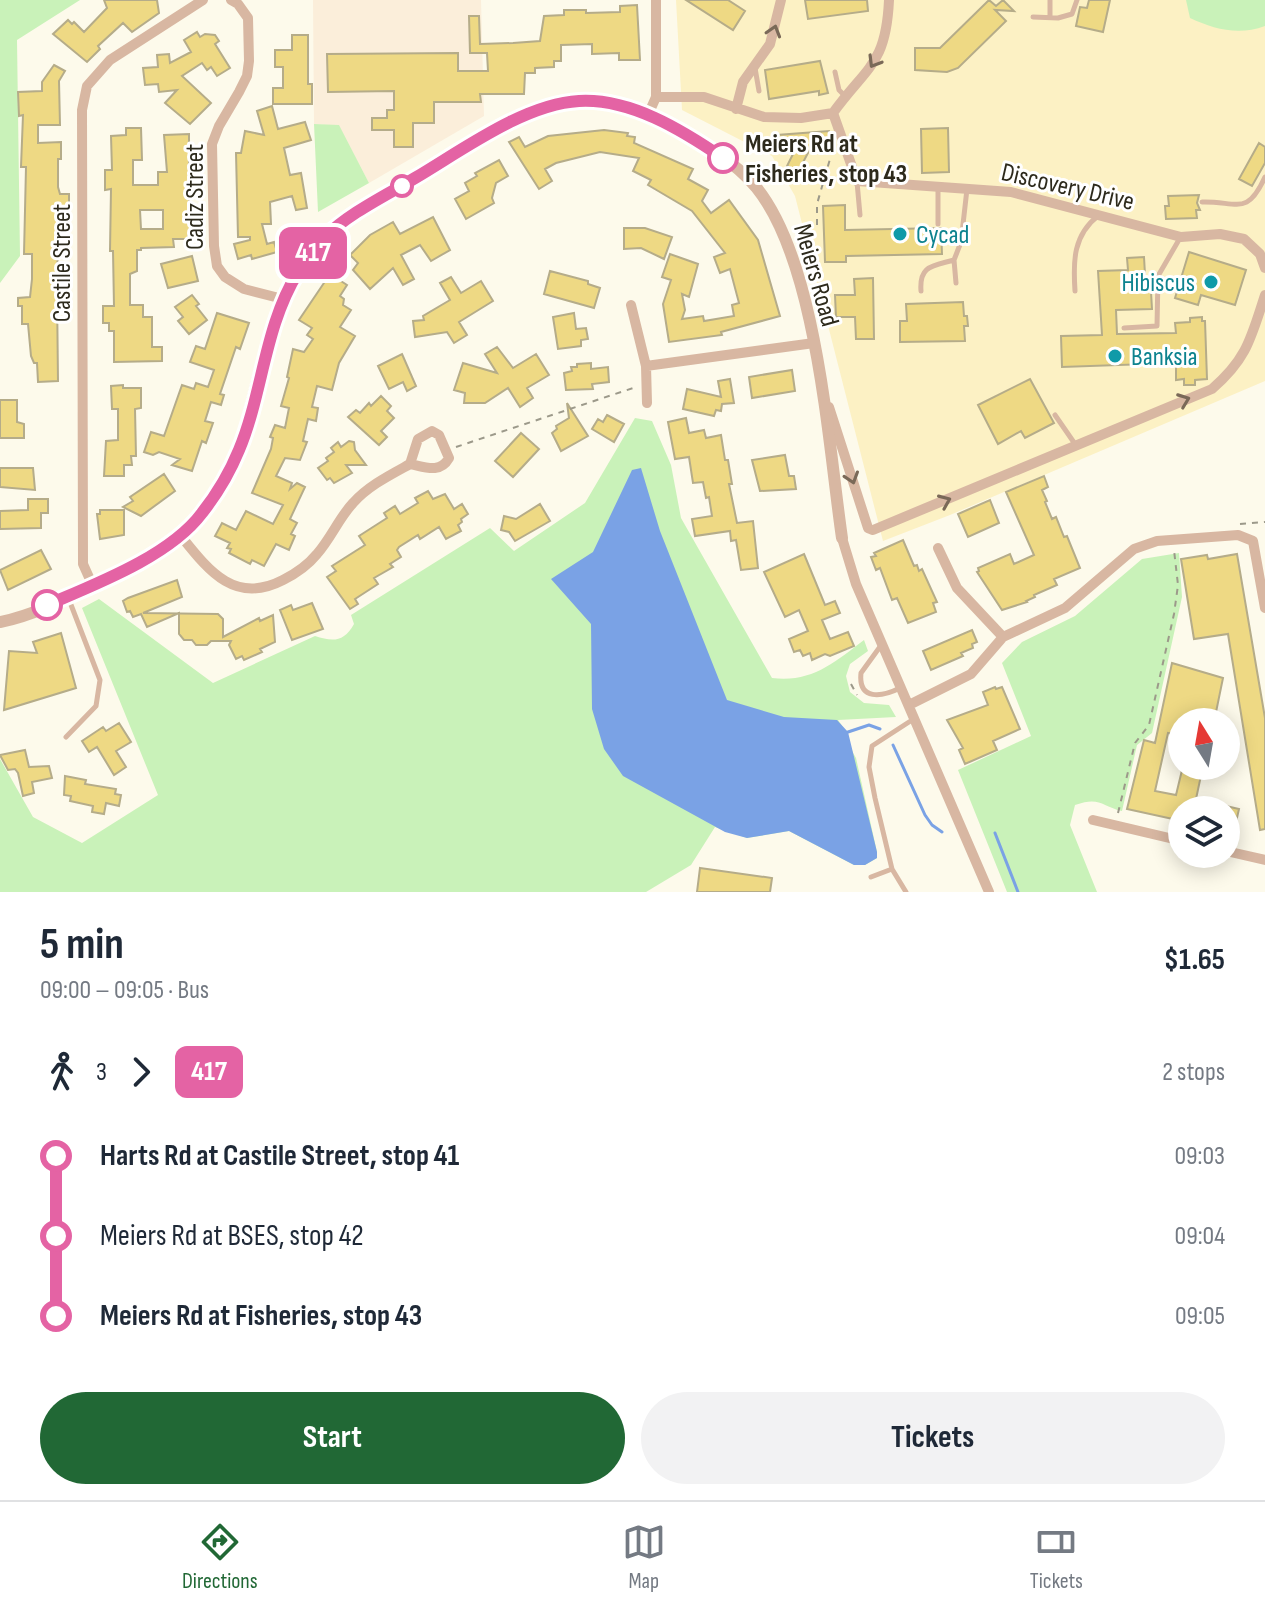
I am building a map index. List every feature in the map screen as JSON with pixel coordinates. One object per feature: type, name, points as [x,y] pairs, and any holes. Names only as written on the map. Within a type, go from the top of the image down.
[{"type":"street","name":"Castile Street","points":[[92,584],[83,564],[84,98],[87,86],[110,60],[203,0]]},
{"type":"street","points":[[231,0],[245,12]]},
{"type":"street","points":[[245,12],[247,0]]},
{"type":"street","points":[[648,115],[656,97],[656,0]]},
{"type":"street","points":[[736,109],[743,82],[775,33],[781,0]]},
{"type":"street","points":[[656,97],[704,97],[764,117],[801,118],[833,113],[871,70],[881,50],[888,29],[889,0]]},
{"type":"street","name":"Cadiz Street","points":[[245,12],[250,38],[247,76],[212,144],[214,246],[217,266],[225,277],[244,289],[283,299]]},
{"type":"street","name":"Meiers Road","points":[[0,622],[27,614],[156,553],[181,536],[203,512],[240,448],[283,299],[299,269],[325,238],[355,214],[507,125],[545,108],[577,101],[604,101],[648,115],[701,143],[739,169],[758,189],[779,221],[796,269],[814,343],[842,538],[856,584],[989,892]]},
{"type":"street","points":[[833,113],[857,181]]},
{"type":"street","name":"Discovery Drive","points":[[857,181],[1011,192],[1181,237],[1220,234],[1244,239],[1263,252],[1265,268]]},
{"type":"street","points":[[819,377],[868,528],[873,530],[1212,389],[1233,372],[1241,360],[1250,343],[1265,295]]},
{"type":"street","points":[[631,305],[646,366],[647,403]]},
{"type":"street","points":[[646,366],[814,343]]},
{"type":"street","points":[[181,536],[205,564],[225,581],[249,591],[263,589],[303,568],[317,554],[358,497],[410,464]]},
{"type":"street","points":[[909,705],[971,674],[1003,637],[1065,608],[1127,553],[1144,544],[1238,535],[1253,541],[1265,608]]},
{"type":"street","points":[[938,548],[957,588],[1003,637]]},
{"type":"street","points":[[1093,820],[1168,838]]},
{"type":"street","points":[[1240,854],[1265,860]]},
{"type":"lane","points":[[1050,0],[1050,17]]},
{"type":"lane","points":[[1033,17],[1058,18],[1072,14],[1077,0]]},
{"type":"lane","points":[[755,67],[759,91]]},
{"type":"lane","points":[[835,72],[839,90],[846,97]]},
{"type":"lane","points":[[1202,202],[1242,204],[1254,199],[1265,177]]},
{"type":"lane","points":[[857,181],[860,215]]},
{"type":"lane","points":[[938,186],[938,224]]},
{"type":"lane","points":[[956,283],[954,260],[961,242],[967,188]]},
{"type":"lane","points":[[1075,291],[1073,255],[1088,223],[1100,215]]},
{"type":"lane","points":[[1124,328],[1157,326],[1158,276],[1181,237]]},
{"type":"lane","points":[[921,291],[920,277],[926,269],[954,260]]},
{"type":"lane","points":[[1055,415],[1075,445]]},
{"type":"lane","points":[[66,737],[96,706],[100,680],[67,596]]},
{"type":"lane","points":[[883,644],[861,673],[862,688],[869,695],[878,696],[901,688]]},
{"type":"lane","points":[[906,892],[892,869],[869,767],[872,746],[909,722]]},
{"type":"lane","points":[[871,877],[892,869]]},
{"type":"path","points":[[817,225],[817,204],[830,159]]},
{"type":"path","points":[[813,273],[815,281]]},
{"type":"path","points":[[453,449],[630,389]]},
{"type":"path","points":[[1231,525],[1265,522]]},
{"type":"path","points":[[1117,819],[1135,743],[1149,725],[1174,614],[1178,585],[1174,547]]},
{"type":"path","points":[[851,684],[855,694],[864,700]]},
{"type":"shaded area","points":[[313,0],[481,0],[484,116],[369,183],[339,126],[314,124]]},
{"type":"shaded area","points":[[676,0],[1265,0],[1265,381],[883,541],[795,196],[772,156],[682,110]]},
{"type":"green space","points":[[0,0],[80,0],[17,40],[20,256],[0,283]]},
{"type":"green space","points":[[1186,0],[1265,0],[1265,26],[1236,31],[1208,25],[1190,18]]},
{"type":"green space","points":[[314,124],[339,125],[369,183],[318,212]]},
{"type":"green space","points":[[635,418],[652,421],[671,465],[681,518],[772,678],[799,677],[821,670],[864,640],[868,651],[850,664],[846,676],[850,692],[864,703],[889,705],[896,717],[838,720],[856,758],[877,858],[865,865],[854,865],[789,831],[747,838],[715,827],[691,865],[646,892],[0,892],[0,759],[33,817],[82,843],[158,795],[82,608],[99,599],[213,683],[315,636],[333,640],[342,637],[354,624],[351,615],[490,528],[514,551],[585,503]]},
{"type":"green space","points":[[1179,553],[1182,597],[1152,733],[1137,745],[1122,811],[1095,802],[1083,802],[1075,805],[1070,825],[1097,892],[1007,892],[958,770],[1031,736],[1002,663],[1022,642],[1075,616],[1142,559]]},
{"type":"water","points":[[641,468],[660,531],[727,700],[784,717],[837,720],[848,732],[877,858],[865,865],[854,865],[789,831],[747,838],[725,832],[623,776],[604,749],[592,709],[591,624],[551,579],[593,552],[632,470]]},
{"type":"building","points":[[104,0],[157,0],[159,13],[132,32],[123,23],[98,46],[100,49],[87,62],[53,34],[68,20],[84,32],[107,8]]},
{"type":"building","points":[[686,0],[728,0],[745,11],[733,30]]},
{"type":"building","points":[[805,0],[867,0],[868,11],[808,19]]},
{"type":"building","points":[[989,0],[996,6],[1003,0],[1014,11],[995,10],[1006,21],[958,68],[947,72],[915,70],[915,48],[940,48]]},
{"type":"building","points":[[1089,0],[1110,0],[1103,32],[1076,26],[1080,7],[1087,8]]},
{"type":"building","points":[[637,5],[640,60],[619,60],[619,53],[592,54],[592,44],[561,45],[561,61],[554,61],[554,67],[535,68],[535,73],[525,73],[524,94],[480,94],[481,102],[434,102],[434,123],[413,123],[413,147],[394,147],[394,130],[372,130],[372,118],[387,118],[387,110],[394,110],[394,91],[328,92],[327,54],[458,53],[458,71],[488,71],[487,53],[470,53],[469,16],[479,16],[480,44],[513,43],[540,41],[544,16],[564,15],[564,10],[620,12],[620,6]]},
{"type":"building","points":[[197,32],[200,37],[215,35],[219,41],[215,44],[230,68],[217,76],[211,67],[207,70],[202,63],[182,76],[211,103],[190,124],[165,103],[177,90],[159,92],[158,84],[145,85],[143,68],[158,67],[157,55],[169,54],[170,63],[191,52],[184,40]]},
{"type":"building","points":[[292,35],[308,35],[308,84],[312,84],[312,104],[273,104],[273,88],[283,88],[283,67],[275,67],[275,50],[292,50]]},
{"type":"building","points":[[820,61],[828,93],[819,95],[819,91],[769,99],[765,70]]},
{"type":"building","points":[[54,65],[65,71],[59,81],[60,125],[38,125],[38,143],[61,142],[58,187],[60,194],[69,194],[69,209],[62,209],[57,280],[66,279],[66,289],[57,290],[58,381],[38,382],[37,363],[31,356],[28,324],[22,324],[22,306],[18,306],[18,298],[30,297],[32,254],[24,254],[26,167],[21,167],[23,115],[19,116],[18,92],[42,91],[42,82]]},
{"type":"building","points":[[272,106],[278,129],[305,122],[311,140],[284,148],[290,175],[301,173],[307,208],[296,210],[292,196],[270,202],[271,224],[262,224],[267,244],[274,242],[277,252],[252,259],[251,255],[238,259],[234,244],[250,240],[250,237],[238,237],[236,153],[241,153],[245,131],[264,135],[257,111]]},
{"type":"building","points":[[126,128],[141,128],[142,160],[133,160],[133,185],[158,185],[158,172],[167,172],[164,135],[189,134],[189,212],[190,218],[194,217],[194,227],[190,227],[188,239],[173,239],[174,247],[137,250],[137,271],[130,274],[130,305],[143,305],[143,317],[152,317],[152,347],[162,347],[162,361],[114,362],[114,331],[109,331],[109,323],[103,323],[103,306],[114,306],[113,251],[110,251],[111,189],[105,190],[105,170],[112,170],[111,136],[126,135]],"holes":[[[140,210],[163,210],[163,229],[141,229]]]},
{"type":"building","points":[[948,128],[949,172],[922,173],[921,129]]},
{"type":"building","points":[[604,130],[628,133],[627,136],[635,137],[634,143],[693,169],[688,179],[708,190],[702,201],[711,213],[729,200],[758,240],[780,316],[721,332],[722,335],[669,342],[663,304],[671,280],[662,277],[670,254],[698,264],[689,297],[682,294],[685,310],[682,319],[703,316],[704,321],[734,316],[732,305],[739,303],[730,269],[720,273],[714,257],[725,253],[692,211],[648,185],[651,180],[633,171],[639,158],[600,152],[556,163],[545,169],[552,181],[539,189],[509,142],[519,137],[525,147],[548,136]]},
{"type":"building","points":[[829,131],[834,150],[809,151],[798,172],[787,166],[794,152],[777,150],[777,135]]},
{"type":"building","points":[[1259,143],[1265,147],[1265,163],[1252,186],[1239,179]]},
{"type":"building","points":[[499,160],[508,176],[496,183],[492,198],[494,203],[466,219],[455,199],[469,191],[465,183],[477,176],[475,173]]},
{"type":"building","points":[[1199,195],[1197,218],[1166,219],[1168,196]]},
{"type":"building","name":"Cycad","points":[[845,205],[845,230],[941,228],[942,254],[846,256],[846,262],[825,262],[823,206]]},
{"type":"building","points":[[433,217],[450,250],[431,261],[420,245],[401,255],[414,279],[403,285],[393,268],[370,289],[353,270],[358,263],[350,255],[370,235],[393,222],[400,234]]},
{"type":"building","points":[[624,228],[645,228],[672,237],[664,259],[641,248],[624,249]]},
{"type":"building","name":"Hibiscus","points":[[1189,252],[1246,270],[1235,305],[1201,295],[1198,305],[1175,298]]},
{"type":"building","points":[[192,256],[198,281],[168,288],[161,264]]},
{"type":"building","points":[[1144,257],[1146,292],[1151,292],[1152,309],[1116,310],[1117,334],[1176,333],[1175,323],[1202,317],[1205,321],[1207,379],[1195,380],[1195,385],[1184,385],[1184,379],[1176,380],[1176,363],[1062,367],[1061,336],[1102,335],[1098,271],[1128,270],[1127,258]]},
{"type":"building","points":[[550,271],[588,281],[588,284],[600,288],[594,308],[544,294]]},
{"type":"building","points":[[330,274],[347,285],[340,296],[344,299],[343,305],[351,310],[340,327],[355,336],[339,363],[332,390],[317,386],[312,407],[318,408],[316,421],[308,419],[303,441],[307,442],[300,460],[285,458],[276,476],[292,483],[290,489],[297,483],[305,487],[290,519],[297,523],[291,534],[295,536],[289,550],[276,544],[264,566],[252,560],[250,564],[229,553],[231,549],[227,548],[230,543],[215,536],[222,523],[236,530],[246,511],[273,524],[283,505],[252,493],[271,449],[273,438],[270,437],[275,425],[285,428],[289,408],[281,406],[293,349],[304,352],[313,339],[307,335],[312,328],[299,320]]},
{"type":"building","points":[[451,277],[461,293],[481,281],[493,301],[459,322],[467,335],[454,343],[447,332],[415,337],[413,321],[424,320],[423,316],[450,300],[440,283]]},
{"type":"building","points":[[873,278],[874,339],[856,339],[855,317],[836,317],[835,295],[855,295],[854,279]]},
{"type":"building","points":[[192,295],[207,320],[189,334],[178,321],[183,317],[175,307]]},
{"type":"building","points":[[963,302],[968,326],[964,326],[965,341],[900,342],[900,321],[907,321],[906,304]]},
{"type":"building","points":[[217,313],[249,323],[240,349],[236,347],[220,394],[224,395],[221,405],[211,402],[205,421],[213,423],[206,443],[202,441],[192,471],[172,465],[180,459],[159,452],[153,455],[144,452],[151,432],[164,436],[182,385],[194,389],[196,383],[208,387],[214,370],[190,362],[196,346],[205,349]]},
{"type":"building","points":[[574,313],[576,329],[586,328],[588,339],[581,340],[581,346],[558,349],[553,317]]},
{"type":"building","points":[[497,347],[513,368],[536,354],[549,375],[527,388],[533,398],[520,407],[508,388],[485,403],[464,403],[465,393],[454,390],[463,363],[497,373],[485,354]]},
{"type":"building","points":[[402,354],[416,386],[407,391],[403,382],[389,389],[378,366]]},
{"type":"building","points":[[591,363],[591,369],[608,367],[609,382],[592,384],[593,389],[566,390],[564,373],[572,371],[571,367],[577,367],[577,364]]},
{"type":"building","points":[[792,370],[795,391],[752,398],[749,377]]},
{"type":"building","points":[[730,379],[734,403],[722,404],[721,411],[716,410],[714,416],[683,409],[687,389],[721,397],[718,381]]},
{"type":"building","points":[[1030,379],[1054,423],[1025,438],[1021,431],[998,444],[978,405]]},
{"type":"building","points":[[123,385],[123,388],[141,388],[141,408],[135,409],[136,456],[131,456],[132,465],[124,465],[124,476],[104,476],[106,441],[118,440],[118,409],[112,409],[111,386]]},
{"type":"building","points":[[381,396],[391,406],[387,411],[394,418],[381,431],[387,437],[379,445],[348,417],[356,410],[360,413],[369,403],[371,406]]},
{"type":"building","points":[[0,400],[17,400],[17,422],[24,424],[24,438],[0,438]]},
{"type":"building","points":[[567,403],[588,436],[561,451],[552,433],[556,426],[569,418]]},
{"type":"building","points":[[607,415],[624,424],[614,442],[592,429],[598,419],[603,422]]},
{"type":"building","points":[[686,418],[689,433],[704,430],[706,438],[721,435],[725,460],[728,460],[732,484],[729,484],[737,523],[753,521],[758,568],[741,570],[736,540],[731,541],[730,531],[695,536],[692,519],[712,516],[703,482],[693,483],[689,457],[675,459],[668,422]]},
{"type":"building","points":[[521,433],[539,449],[513,477],[495,461]]},
{"type":"building","points":[[349,441],[354,442],[355,450],[366,465],[346,465],[352,473],[334,483],[330,478],[327,480],[318,468],[334,452],[331,448],[338,442],[341,447]]},
{"type":"building","points":[[785,455],[789,476],[794,476],[796,489],[760,491],[752,460]]},
{"type":"building","points":[[0,468],[33,468],[35,490],[0,487]]},
{"type":"building","points":[[164,474],[175,491],[141,516],[123,507],[133,501],[130,497]]},
{"type":"building","points":[[1044,476],[1048,487],[1042,490],[1045,502],[1052,519],[1056,517],[1064,537],[1067,536],[1080,568],[1054,579],[1057,585],[1034,595],[1027,602],[1002,610],[977,572],[978,568],[1010,554],[1014,564],[1034,555],[1006,492]]},
{"type":"building","points":[[428,491],[433,499],[445,494],[454,509],[462,504],[468,514],[458,525],[461,531],[446,539],[439,527],[399,547],[397,550],[401,557],[390,564],[393,567],[374,578],[378,584],[355,599],[358,604],[350,609],[327,577],[336,571],[332,566],[365,545],[359,536],[387,518],[384,513],[395,506],[400,514],[418,503],[415,498]]},
{"type":"building","points":[[28,499],[48,499],[48,513],[41,513],[41,528],[0,529],[0,511],[28,510]]},
{"type":"building","points":[[990,500],[999,523],[968,537],[958,514]]},
{"type":"building","points":[[540,504],[550,521],[515,541],[509,532],[501,530],[504,516],[516,519]]},
{"type":"building","points":[[100,510],[124,510],[124,535],[100,539],[97,514]]},
{"type":"building","points":[[903,540],[914,566],[917,565],[919,571],[922,569],[937,602],[933,603],[936,612],[908,623],[897,598],[892,600],[880,568],[876,570],[871,557]]},
{"type":"building","points":[[41,550],[51,569],[8,590],[0,570]]},
{"type":"building","points":[[804,554],[825,605],[835,601],[840,613],[822,620],[830,639],[848,632],[854,646],[812,660],[810,653],[803,656],[800,650],[794,652],[789,639],[808,631],[799,610],[785,617],[764,572]]},
{"type":"building","points":[[1237,554],[1265,718],[1265,829],[1260,830],[1228,634],[1194,639],[1181,559],[1207,555],[1208,559]]},
{"type":"building","points":[[177,580],[182,597],[143,613],[178,613],[147,627],[141,614],[133,617],[130,611],[127,612],[123,601]]},
{"type":"building","points":[[312,603],[323,629],[292,640],[280,610],[291,605],[293,610]]},
{"type":"building","points":[[179,613],[218,614],[223,619],[223,637],[259,618],[260,621],[273,615],[275,642],[244,660],[242,656],[236,659],[229,645],[231,641],[196,645],[192,640],[184,640],[179,634]]},
{"type":"building","points":[[972,630],[977,642],[972,644],[973,648],[961,653],[963,656],[931,670],[923,651]]},
{"type":"building","points":[[61,633],[76,688],[4,710],[9,651],[37,653],[33,642]]},
{"type":"building","points":[[1172,663],[1223,678],[1217,708],[1168,708],[1168,733],[1155,791],[1176,795],[1180,780],[1200,780],[1197,796],[1168,796],[1168,818],[1127,809],[1144,740],[1155,743]]},
{"type":"building","points":[[1002,687],[1020,729],[993,741],[997,750],[965,764],[959,750],[963,748],[947,720],[988,705],[983,692]]},
{"type":"building","points":[[119,723],[131,742],[116,751],[126,767],[114,775],[97,747],[89,752],[82,741],[103,727],[106,731]]},
{"type":"building","points":[[25,750],[29,767],[49,766],[52,778],[32,782],[34,793],[23,796],[18,773],[15,769],[8,770],[0,755]]},
{"type":"building","points":[[65,776],[86,780],[85,784],[116,789],[115,794],[121,795],[119,806],[106,803],[104,814],[92,812],[93,806],[70,801],[71,796],[64,795]]},
{"type":"building","points":[[700,868],[772,878],[770,892],[697,892]]},
{"type":"waterway","points":[[848,732],[869,725],[880,729]]},
{"type":"waterway","points":[[893,745],[925,815],[942,832]]},
{"type":"waterway","points":[[995,833],[1018,892]]},
{"type":"bus line","name":"417","points":[[47,605],[156,553],[181,536],[203,512],[240,448],[283,299],[299,269],[325,238],[355,214],[507,125],[545,108],[577,101],[604,101],[648,115],[723,158]]},
{"type":"place","name":"Meiers Rd at Fisheries, stop 43","points":[[723,158]]},
{"type":"place","name":"Cycad","points":[[900,234]]},
{"type":"place","name":"Hibiscus","points":[[1211,282]]},
{"type":"place","name":"Banksia","points":[[1115,356]]}]
